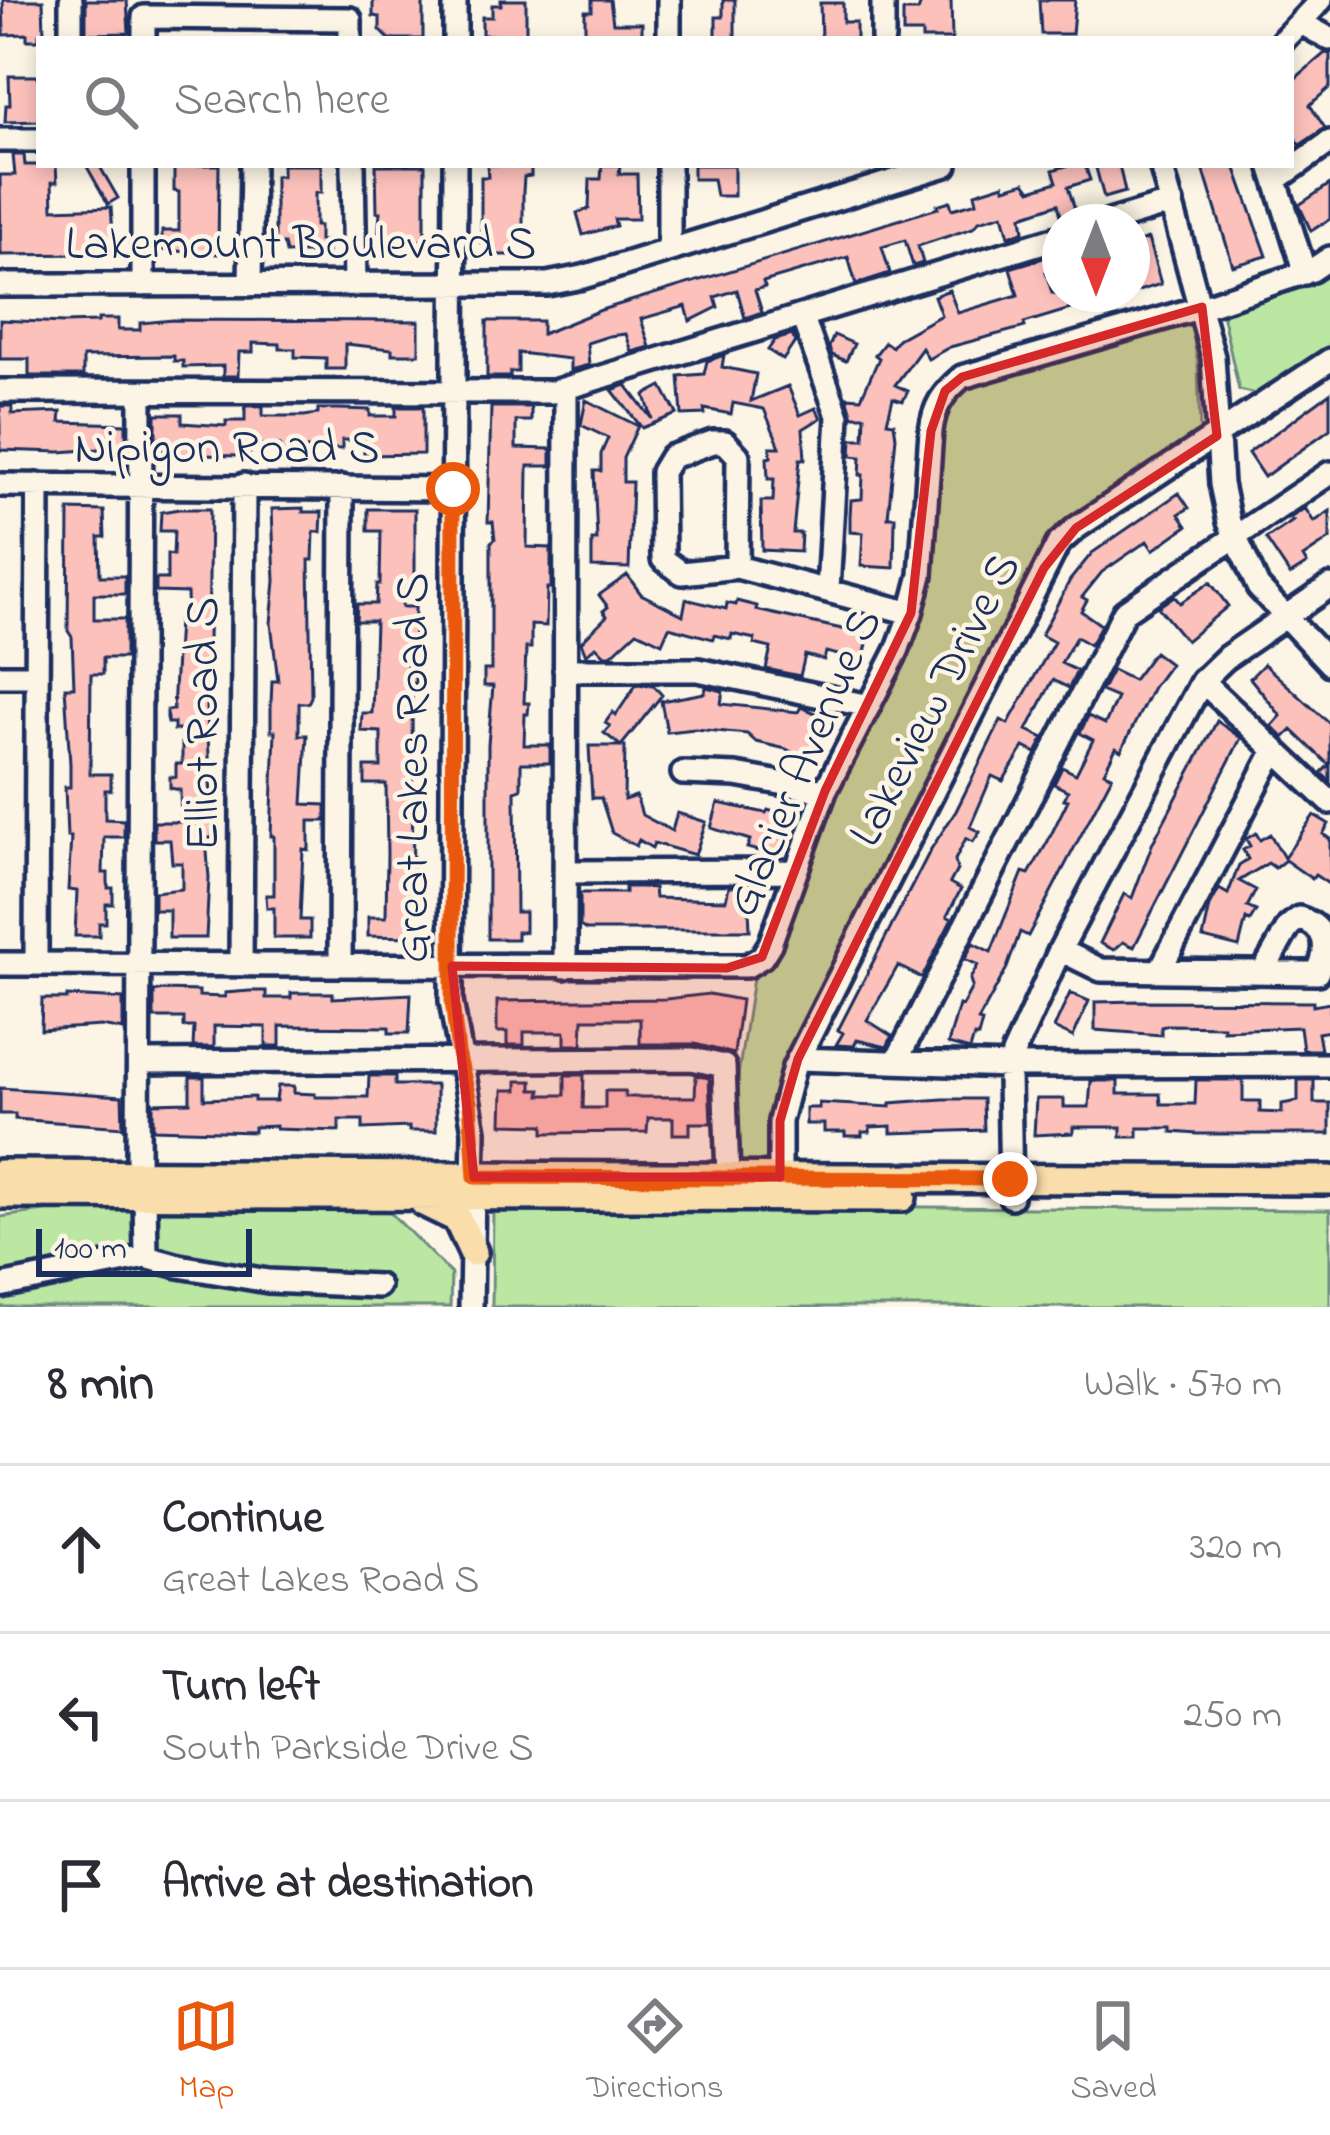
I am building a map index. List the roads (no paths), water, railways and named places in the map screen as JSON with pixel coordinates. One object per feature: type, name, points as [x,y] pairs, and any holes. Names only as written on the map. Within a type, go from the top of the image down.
[{"type":"main road","points":[[0,1174],[403,1196],[475,1186],[728,1177],[780,1187]]},
{"type":"main road","points":[[1010,1188],[1330,1180]]},
{"type":"main road","points":[[0,1194],[142,1184],[1010,1188],[1330,1198]]},
{"type":"main road","points":[[403,1196],[449,1211],[473,1252]]},
{"type":"street","points":[[71,0],[71,36]]},
{"type":"street","points":[[455,0],[455,36]]},
{"type":"street","points":[[669,0],[669,36]]},
{"type":"street","points":[[883,0],[883,36]]},
{"type":"street","points":[[1286,36],[1322,0]]},
{"type":"street","points":[[144,19],[350,19],[350,36]]},
{"type":"street","points":[[1301,23],[1330,38]]},
{"type":"street","points":[[0,140],[36,140]]},
{"type":"street","points":[[1294,161],[1330,142]]},
{"type":"street","points":[[143,168],[143,285]]},
{"type":"street","points":[[250,285],[252,168]]},
{"type":"street","points":[[352,168],[355,285]]},
{"type":"street","name":"Great Lakes Road S","points":[[455,168],[452,966],[453,1026],[470,1102],[475,1186],[471,1307]]},
{"type":"street","points":[[669,168],[669,250]]},
{"type":"street","name":"Lakemount Boulevard S","points":[[0,285],[547,284],[669,250],[883,174],[925,168]]},
{"type":"street","points":[[1162,168],[1202,307],[1217,385],[1221,484],[1234,538],[1258,586],[1330,664]]},
{"type":"street","points":[[1274,172],[1305,273]]},
{"type":"street","points":[[1150,210],[1172,203]]},
{"type":"street","points":[[0,391],[553,392],[1042,243]]},
{"type":"street","name":"Glacier Avenue S","points":[[0,964],[747,966],[762,957],[770,944],[825,791],[911,613],[921,575],[931,431],[945,391],[962,377],[1202,307],[1305,273],[1330,258]]},
{"type":"street","points":[[802,316],[838,416],[828,590]]},
{"type":"street","name":"Lakeview Drive S","points":[[780,1187],[780,1121],[798,1059],[1058,544],[1330,360]]},
{"type":"street","points":[[565,967],[566,388]]},
{"type":"street","points":[[141,392],[138,963],[146,1257]]},
{"type":"street","points":[[736,567],[740,469],[733,448],[713,442],[670,457],[662,472],[663,559],[682,573],[736,567],[911,613]]},
{"type":"street","points":[[896,1062],[1124,612],[1330,473]]},
{"type":"street","name":"Nipigon Road S","points":[[0,485],[453,489]]},
{"type":"street","points":[[36,962],[38,485]]},
{"type":"street","name":"Elliot Road S","points":[[241,964],[244,485]]},
{"type":"street","points":[[340,965],[341,487]]},
{"type":"street","points":[[1010,1188],[1010,1066],[1060,950],[1202,681],[1330,586]]},
{"type":"street","points":[[566,670],[698,670],[869,706]]},
{"type":"street","points":[[0,676],[35,676]]},
{"type":"street","points":[[1202,681],[1330,802]]},
{"type":"street","points":[[1160,970],[1275,750]]},
{"type":"street","points":[[683,773],[736,775],[825,791]]},
{"type":"street","points":[[566,872],[796,871]]},
{"type":"street","points":[[1060,950],[1101,970],[1263,972]]},
{"type":"street","points":[[139,1061],[692,1059],[724,1066],[728,1177]]},
{"type":"street","points":[[798,1059],[1010,1066],[1330,1065]]},
{"type":"street","points":[[0,1286],[146,1257],[268,1281],[378,1286]]}]
